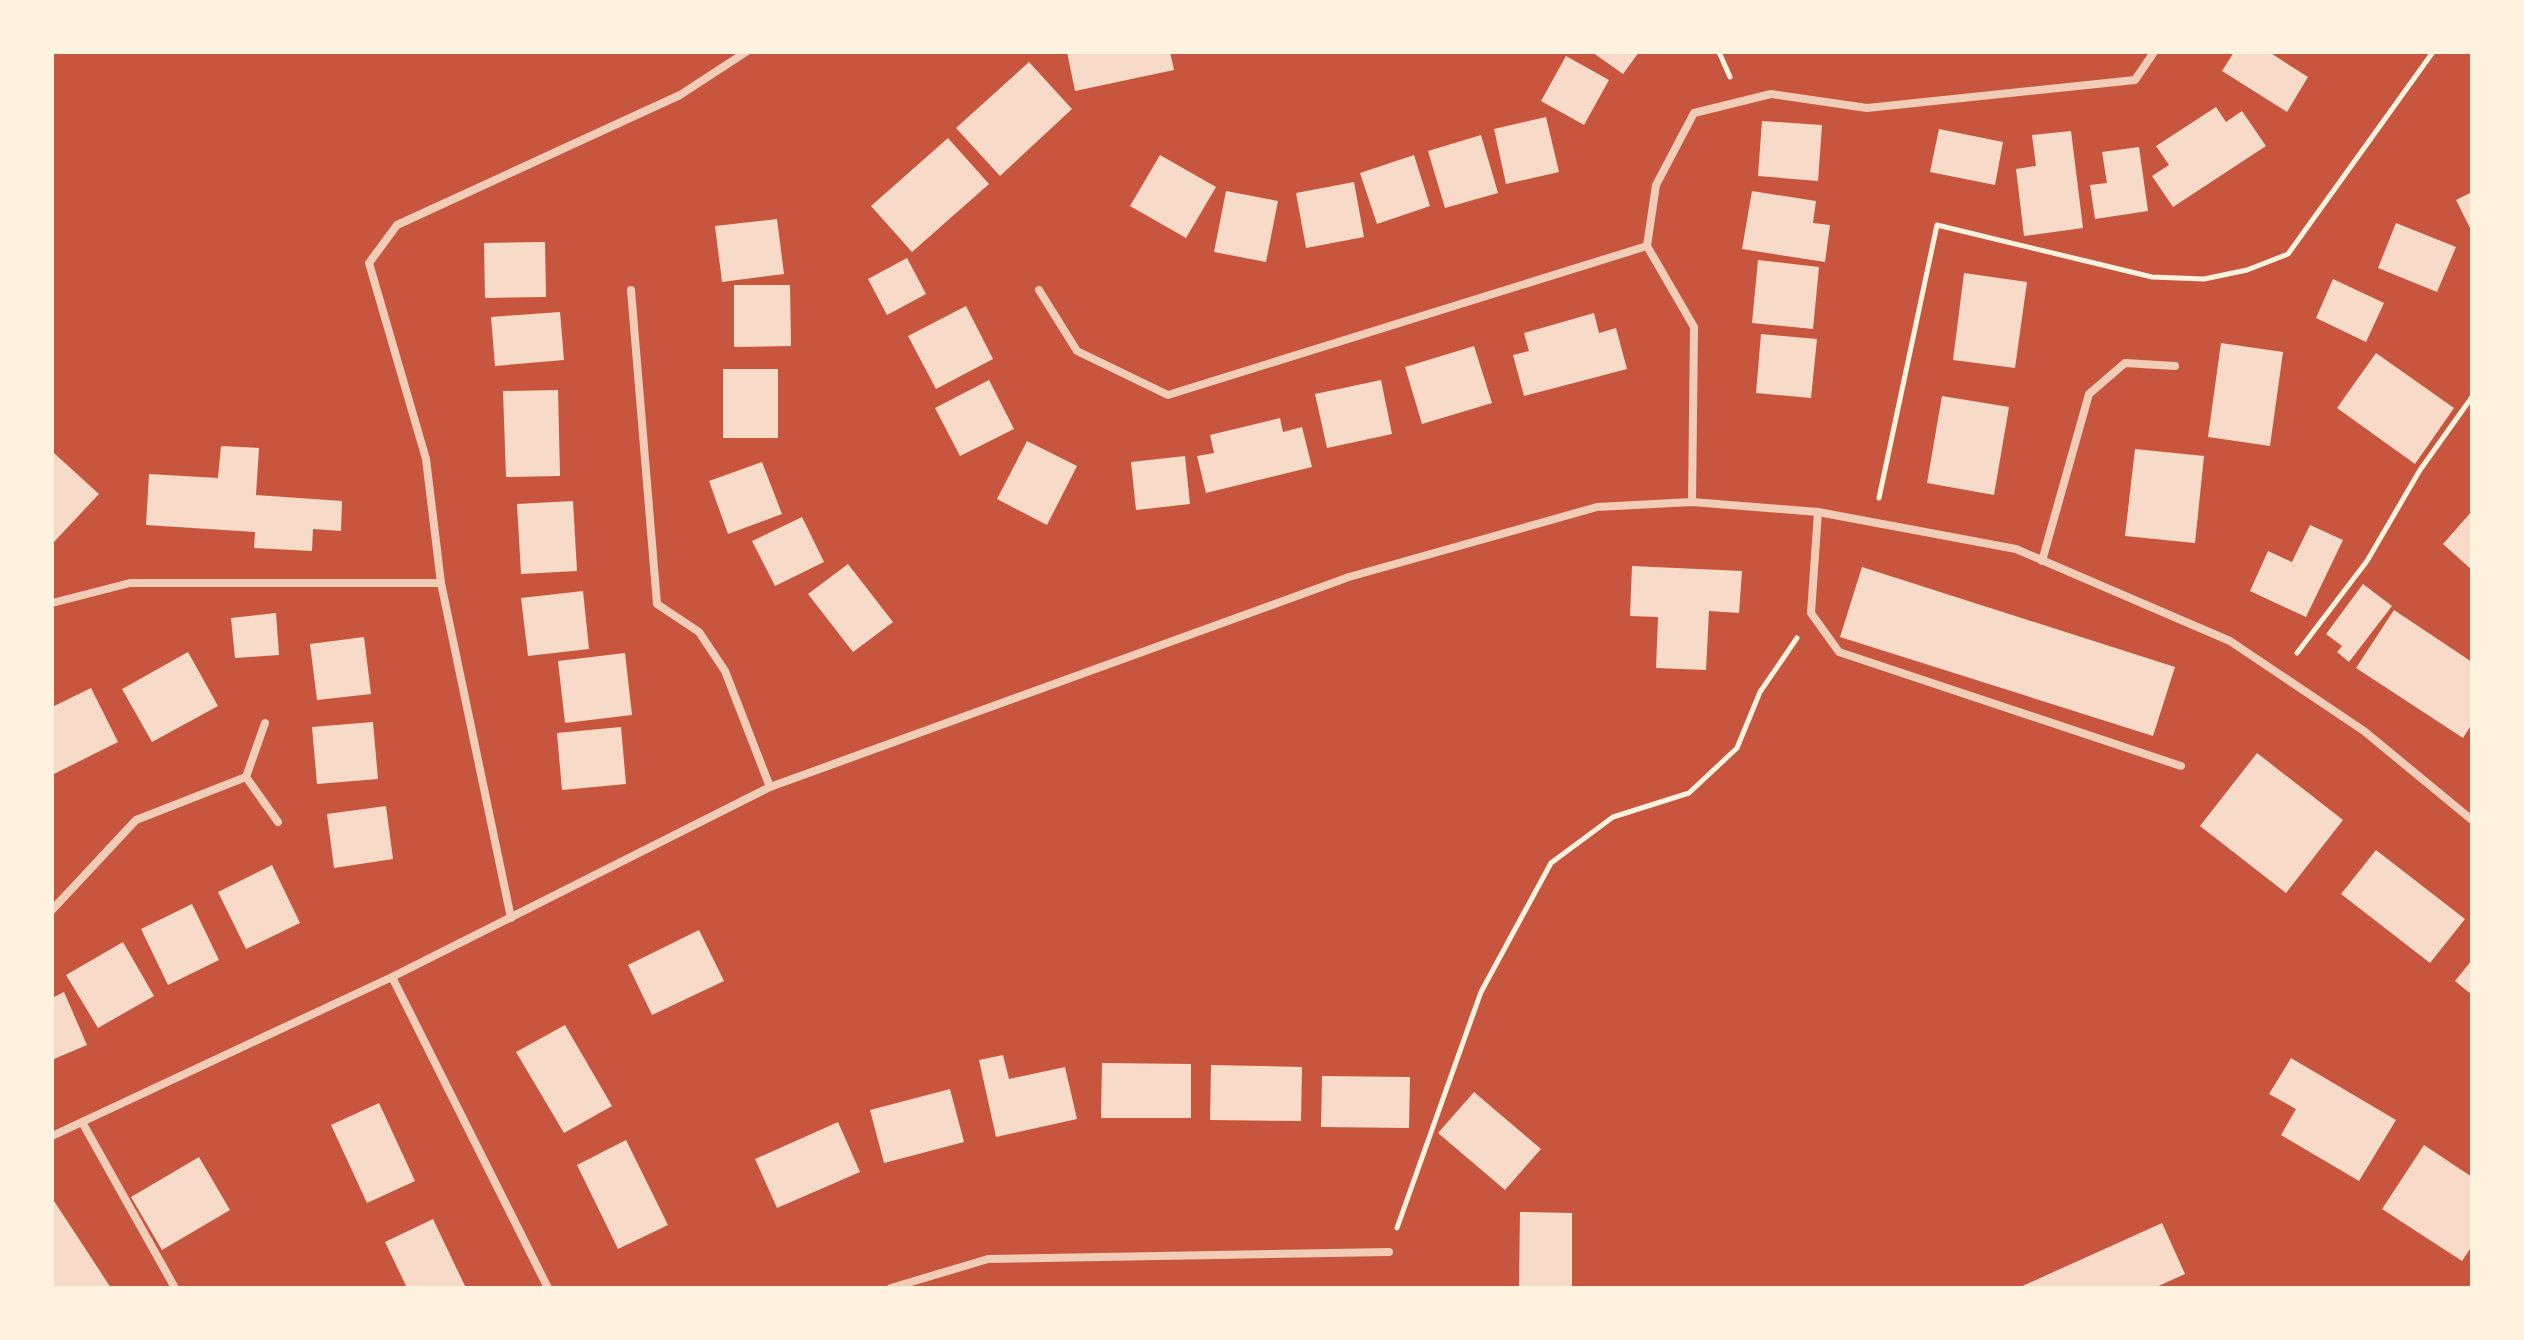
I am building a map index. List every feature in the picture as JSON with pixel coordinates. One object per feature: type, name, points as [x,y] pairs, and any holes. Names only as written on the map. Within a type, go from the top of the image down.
[{"type":"street","points":[[511,918],[441,583],[426,459],[369,263],[397,225],[680,95],[746,52]]},
{"type":"street","points":[[1692,502],[1694,327],[1647,246],[1656,185],[1694,113],[1771,94],[1867,108],[2135,80],[2154,52]]},
{"type":"street","points":[[1039,290],[1077,351],[1168,395],[1647,246]]},
{"type":"street","points":[[631,290],[657,604],[699,632],[725,671],[770,787]]},
{"type":"street","points":[[2042,561],[2089,394],[2125,363],[2175,366]]},
{"type":"street","points":[[52,1136],[392,977],[770,787],[1349,577],[1597,507],[1692,502],[1818,512],[2016,549],[2230,641],[2364,731],[2472,820]]},
{"type":"street","points":[[1818,512],[1811,613],[1839,652],[2181,766]]},
{"type":"street","points":[[52,603],[130,583],[441,583]]},
{"type":"street","points":[[52,910],[136,820],[246,777],[265,723]]},
{"type":"street","points":[[246,777],[278,822]]},
{"type":"street","points":[[392,977],[548,1288]]},
{"type":"street","points":[[82,1122],[175,1288]]},
{"type":"street","points":[[891,1288],[988,1259],[1389,1252]]},
{"type":"path","points":[[1874,522],[1937,225],[2152,277],[2204,279],[2247,270],[2288,254],[2433,52]]},
{"type":"path","points":[[2280,674],[2367,561],[2420,470],[2472,397]]},
{"type":"path","points":[[1389,1252],[1412,1178],[1481,992],[1551,863],[1613,817],[1689,793],[1737,748],[1760,692],[1783,662]]},
{"type":"building","points":[[1067,52],[1170,52],[1174,70],[1075,91]]},
{"type":"building","points":[[1592,52],[1639,52],[1623,74]]},
{"type":"building","points":[[2234,52],[2269,52],[2308,77],[2287,112],[2222,71]]},
{"type":"building","points":[[1566,56],[1609,80],[1584,125],[1541,101]]},
{"type":"building","points":[[1029,62],[1072,109],[1000,176],[956,128]]},
{"type":"building","points":[[2216,107],[2226,122],[2242,111],[2266,146],[2173,207],[2152,176],[2169,165],[2156,146]]},
{"type":"building","points":[[1546,117],[1559,172],[1506,184],[1494,129]]},
{"type":"building","points":[[1762,121],[1822,125],[1818,181],[1758,176]]},
{"type":"building","points":[[1939,129],[2003,142],[1995,185],[1930,172]]},
{"type":"building","points":[[2071,131],[2083,228],[2024,236],[2016,169],[2036,166],[2032,135]]},
{"type":"building","points":[[1481,135],[1498,193],[1445,208],[1428,151]]},
{"type":"building","points":[[948,138],[989,184],[912,252],[871,206]]},
{"type":"building","points":[[2139,147],[2148,211],[2095,219],[2090,185],[2107,183],[2102,152]]},
{"type":"building","points":[[1160,155],[1216,187],[1186,238],[1130,206]]},
{"type":"building","points":[[1414,155],[1430,206],[1377,224],[1360,173]]},
{"type":"building","points":[[1354,182],[1364,237],[1306,248],[1296,193]]},
{"type":"building","points":[[1226,191],[1278,201],[1266,262],[1214,252]]},
{"type":"building","points":[[1752,191],[1816,201],[1813,223],[1830,225],[1825,262],[1742,249]]},
{"type":"building","points":[[2472,192],[2472,232],[2456,200]]},
{"type":"building","points":[[777,219],[784,274],[722,282],[715,226]]},
{"type":"building","points":[[2396,223],[2456,247],[2437,292],[2378,268]]},
{"type":"building","points":[[545,242],[546,297],[485,298],[484,243]]},
{"type":"building","points":[[907,258],[926,294],[887,315],[868,279]]},
{"type":"building","points":[[1758,260],[1819,267],[1813,329],[1752,323]]},
{"type":"building","points":[[1964,273],[2027,282],[2015,368],[1953,360]]},
{"type":"building","points":[[2333,279],[2384,303],[2366,342],[2316,318]]},
{"type":"building","points":[[734,285],[790,285],[791,346],[734,347]]},
{"type":"building","points":[[966,306],[993,359],[936,389],[908,336]]},
{"type":"building","points":[[560,312],[564,360],[495,366],[491,317]]},
{"type":"building","points":[[1594,313],[1599,333],[1616,328],[1627,369],[1524,396],[1513,355],[1529,351],[1524,333]]},
{"type":"building","points":[[1761,334],[1817,339],[1811,398],[1756,393]]},
{"type":"building","points":[[2221,343],[2283,352],[2270,446],[2208,437]]},
{"type":"building","points":[[1474,346],[1492,403],[1422,424],[1405,367]]},
{"type":"building","points":[[2376,353],[2454,408],[2415,464],[2337,408]]},
{"type":"building","points":[[723,369],[778,369],[778,438],[723,438]]},
{"type":"building","points":[[989,380],[1014,429],[960,456],[935,408]]},
{"type":"building","points":[[1381,380],[1392,434],[1327,448],[1315,394]]},
{"type":"building","points":[[558,390],[560,476],[506,477],[503,391]]},
{"type":"building","points":[[1942,396],[2009,407],[1994,495],[1927,483]]},
{"type":"building","points":[[1280,418],[1283,432],[1302,427],[1312,467],[1206,493],[1197,456],[1214,453],[1210,435]]},
{"type":"building","points":[[1027,441],[1077,466],[1047,525],[997,499]]},
{"type":"building","points":[[221,446],[259,448],[256,495],[342,501],[341,531],[313,529],[312,551],[254,548],[255,532],[146,525],[149,474],[218,478]]},
{"type":"building","points":[[2135,449],[2204,456],[2195,543],[2125,536]]},
{"type":"building","points":[[54,453],[99,494],[52,544],[52,455]]},
{"type":"building","points":[[1185,456],[1190,504],[1136,510],[1131,462]]},
{"type":"building","points":[[762,462],[782,514],[728,534],[709,481]]},
{"type":"building","points":[[573,501],[577,571],[521,574],[517,504]]},
{"type":"building","points":[[2472,511],[2472,570],[2443,544]]},
{"type":"building","points":[[802,517],[824,562],[775,586],[752,541]]},
{"type":"building","points":[[2310,525],[2343,540],[2306,617],[2250,591],[2268,551],[2292,562]]},
{"type":"building","points":[[848,564],[893,622],[853,652],[808,594]]},
{"type":"building","points":[[1632,566],[1742,571],[1739,613],[1709,611],[1706,670],[1656,668],[1658,617],[1630,616]]},
{"type":"building","points":[[1862,567],[2175,667],[2153,736],[1840,637]]},
{"type":"building","points":[[2363,584],[2392,606],[2349,662],[2337,652],[2342,646],[2326,634]]},
{"type":"building","points":[[583,591],[589,649],[528,656],[521,598]]},
{"type":"building","points":[[2394,610],[2472,662],[2472,724],[2463,738],[2356,668]]},
{"type":"building","points":[[276,613],[279,655],[235,658],[231,618]]},
{"type":"building","points":[[364,637],[371,694],[317,700],[310,644]]},
{"type":"building","points":[[188,652],[218,706],[152,742],[122,689]]},
{"type":"building","points":[[625,653],[632,715],[565,723],[558,661]]},
{"type":"building","points":[[91,688],[118,742],[52,775],[52,707]]},
{"type":"building","points":[[373,722],[378,779],[317,784],[312,727]]},
{"type":"building","points":[[621,727],[626,784],[562,790],[557,733]]},
{"type":"building","points":[[2257,753],[2343,820],[2286,893],[2200,826]]},
{"type":"building","points":[[386,806],[393,859],[334,868],[327,814]]},
{"type":"building","points":[[2376,850],[2465,919],[2430,963],[2341,894]]},
{"type":"building","points":[[272,865],[300,923],[246,949],[218,892]]},
{"type":"building","points":[[192,904],[219,960],[168,985],[141,929]]},
{"type":"building","points":[[699,930],[724,981],[652,1015],[628,965]]},
{"type":"building","points":[[123,942],[154,996],[98,1028],[66,975]]},
{"type":"building","points":[[2472,960],[2472,995],[2455,981]]},
{"type":"building","points":[[64,992],[87,1045],[54,1059],[52,998]]},
{"type":"building","points":[[565,1025],[612,1106],[564,1133],[516,1052]]},
{"type":"building","points":[[1003,1055],[1009,1079],[1065,1067],[1077,1119],[996,1137],[979,1060]]},
{"type":"building","points":[[2291,1058],[2396,1120],[2359,1181],[2281,1135],[2296,1109],[2269,1094]]},
{"type":"building","points":[[1102,1063],[1191,1064],[1191,1118],[1101,1118]]},
{"type":"building","points":[[1211,1065],[1302,1067],[1301,1121],[1210,1120]]},
{"type":"building","points":[[1322,1076],[1410,1077],[1409,1128],[1321,1127]]},
{"type":"building","points":[[950,1089],[964,1142],[884,1163],[870,1110]]},
{"type":"building","points":[[1474,1092],[1541,1149],[1505,1190],[1438,1133]]},
{"type":"building","points":[[379,1103],[415,1181],[367,1203],[331,1125]]},
{"type":"building","points":[[838,1122],[860,1172],[777,1208],[755,1159]]},
{"type":"building","points":[[626,1140],[668,1225],[618,1249],[577,1165]]},
{"type":"building","points":[[2424,1145],[2472,1177],[2472,1246],[2462,1261],[2382,1209]]},
{"type":"building","points":[[199,1157],[230,1210],[162,1250],[131,1197]]},
{"type":"building","points":[[52,1198],[56,1204],[111,1288],[52,1288]]},
{"type":"building","points":[[1520,1212],[1572,1213],[1572,1288],[1519,1288]]},
{"type":"building","points":[[433,1219],[466,1288],[407,1288],[385,1242]]},
{"type":"building","points":[[2162,1223],[2185,1274],[2154,1288],[2018,1288]]}]
